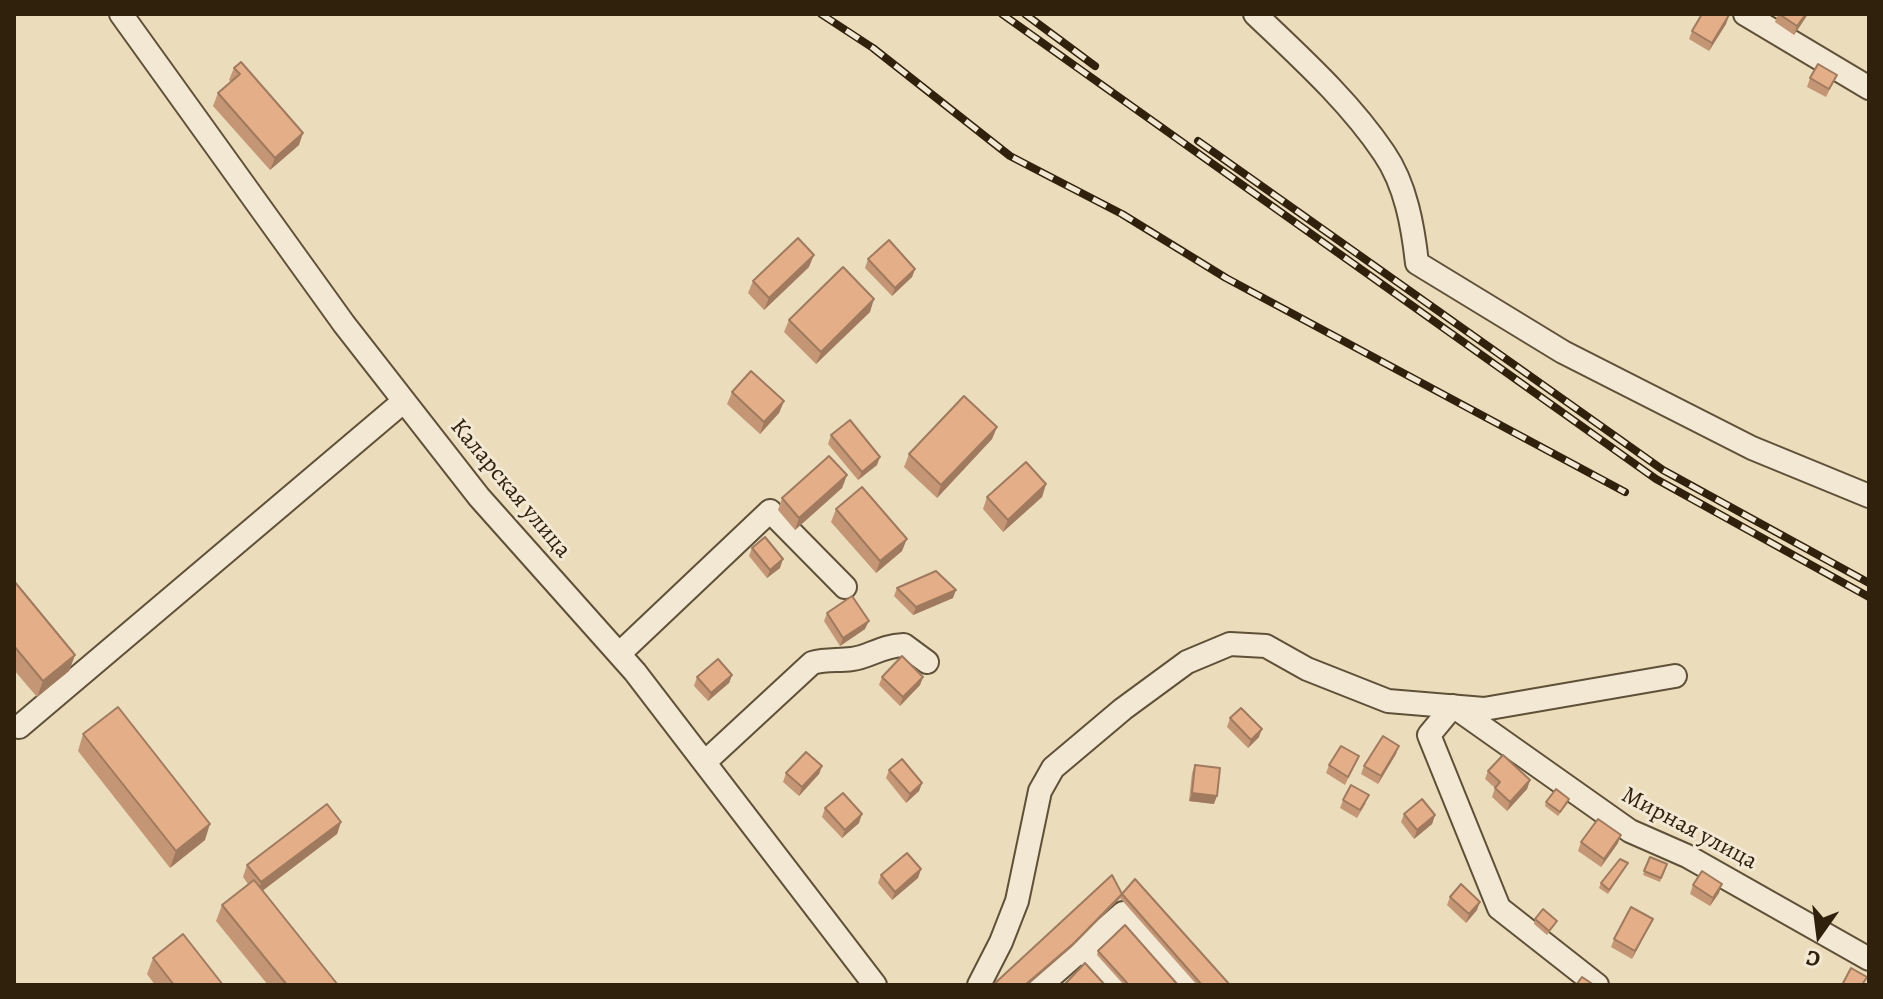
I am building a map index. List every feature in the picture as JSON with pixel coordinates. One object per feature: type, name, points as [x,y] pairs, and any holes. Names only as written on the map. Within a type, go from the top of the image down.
[{"type":"street","name":"Каларская улица","points":[[121,14],[344,324],[479,497],[619,654],[875,985]]},
{"type":"street","points":[[1255,14],[1318,75],[1386,154],[1412,218],[1417,263],[1563,352],[1752,448],[1869,496]]},
{"type":"street","points":[[1745,14],[1869,88]]},
{"type":"street","points":[[19,727],[404,401]]},
{"type":"street","points":[[619,654],[770,511],[845,587]]},
{"type":"street","points":[[979,985],[1017,901],[1040,791],[1053,768],[1123,709],[1187,662],[1230,644],[1266,646],[1307,669],[1388,701],[1484,709],[1675,676]]},
{"type":"street","points":[[705,762],[812,663],[830,658],[852,659],[881,646],[904,645],[927,662]]},
{"type":"street","points":[[1453,706],[1429,735],[1499,908],[1597,985]]},
{"type":"street","name":"Мирная улица","points":[[1453,706],[1630,831],[1687,856],[1869,959]]},
{"type":"street","points":[[1041,985],[1123,913],[1187,985]]},
{"type":"street","points":[[1082,949],[1114,985]]},
{"type":"building","points":[[1702,14],[1729,15],[1712,43],[1692,31]]},
{"type":"building","points":[[1779,14],[1806,14],[1797,26]]},
{"type":"building","points":[[241,62],[303,133],[275,158],[218,93],[240,74],[234,68]]},
{"type":"building","points":[[1818,64],[1837,75],[1829,89],[1810,78]]},
{"type":"building","points":[[798,238],[814,255],[769,298],[753,281]]},
{"type":"building","points":[[889,240],[915,269],[895,288],[868,259]]},
{"type":"building","points":[[843,267],[874,299],[821,352],[789,320]]},
{"type":"building","points":[[751,371],[784,401],[764,422],[732,392]]},
{"type":"building","points":[[964,396],[997,427],[941,485],[909,454]]},
{"type":"building","points":[[850,420],[880,457],[862,472],[831,435]]},
{"type":"building","points":[[829,456],[847,475],[799,518],[782,498]]},
{"type":"building","points":[[1026,462],[1046,484],[1008,520],[987,497]]},
{"type":"building","points":[[862,487],[907,539],[880,561],[836,509]]},
{"type":"building","points":[[765,537],[783,559],[770,570],[752,548]]},
{"type":"building","points":[[936,571],[956,590],[916,607],[897,588]]},
{"type":"building","points":[[14,581],[75,655],[43,681],[14,646]]},
{"type":"building","points":[[852,596],[869,621],[843,638],[827,613]]},
{"type":"building","points":[[902,656],[923,677],[903,697],[882,677]]},
{"type":"building","points":[[718,659],[732,675],[711,693],[697,677]]},
{"type":"building","points":[[118,707],[210,824],[176,851],[83,734]]},
{"type":"building","points":[[1241,708],[1262,729],[1251,740],[1230,718]]},
{"type":"building","points":[[1383,736],[1399,746],[1381,776],[1364,766]]},
{"type":"building","points":[[1341,746],[1359,756],[1348,777],[1329,765]]},
{"type":"building","points":[[806,752],[822,766],[802,787],[786,773]]},
{"type":"building","points":[[1503,755],[1530,780],[1510,802],[1495,788],[1500,782],[1488,771]]},
{"type":"building","points":[[902,759],[922,783],[910,794],[889,770]]},
{"type":"building","points":[[1195,765],[1220,768],[1217,796],[1192,793]]},
{"type":"building","points":[[1351,785],[1369,795],[1360,810],[1343,800]]},
{"type":"building","points":[[1556,789],[1569,799],[1560,812],[1546,802]]},
{"type":"building","points":[[843,793],[862,814],[845,830],[825,808]]},
{"type":"building","points":[[1422,799],[1435,815],[1417,830],[1404,814]]},
{"type":"building","points":[[327,804],[341,822],[261,882],[247,865]]},
{"type":"building","points":[[1598,819],[1621,835],[1604,859],[1581,842]]},
{"type":"building","points":[[907,853],[921,869],[895,892],[881,875]]},
{"type":"building","points":[[1650,857],[1667,864],[1661,878],[1644,871]]},
{"type":"building","points":[[1620,859],[1628,863],[1609,890],[1601,883]]},
{"type":"building","points":[[1702,871],[1722,884],[1713,898],[1693,885]]},
{"type":"building","points":[[1112,875],[1122,894],[1074,943],[1025,985],[993,985]]},
{"type":"building","points":[[1135,879],[1230,985],[1202,985],[1122,894]]},
{"type":"building","points":[[254,880],[338,985],[287,985],[222,905]]},
{"type":"building","points":[[1461,884],[1480,902],[1469,914],[1450,897]]},
{"type":"building","points":[[1631,907],[1653,919],[1635,951],[1614,939]]},
{"type":"building","points":[[1543,909],[1557,921],[1549,931],[1535,919]]},
{"type":"building","points":[[1125,925],[1178,985],[1129,985],[1098,951]]},
{"type":"building","points":[[183,934],[223,985],[174,985],[153,958]]},
{"type":"building","points":[[1085,963],[1105,985],[1064,985]]},
{"type":"building","points":[[1851,968],[1867,977],[1862,985],[1842,985]]},
{"type":"building","points":[[1582,977],[1594,985],[1576,985]]},
{"type":"railway","points":[[821,14],[873,48],[1010,156],[1122,214],[1226,278],[1625,492]]},
{"type":"railway","points":[[1002,14],[1656,479],[1869,597]]},
{"type":"railway","points":[[1025,14],[1095,66]]},
{"type":"railway","points":[[1198,141],[1663,470],[1869,583]]}]
